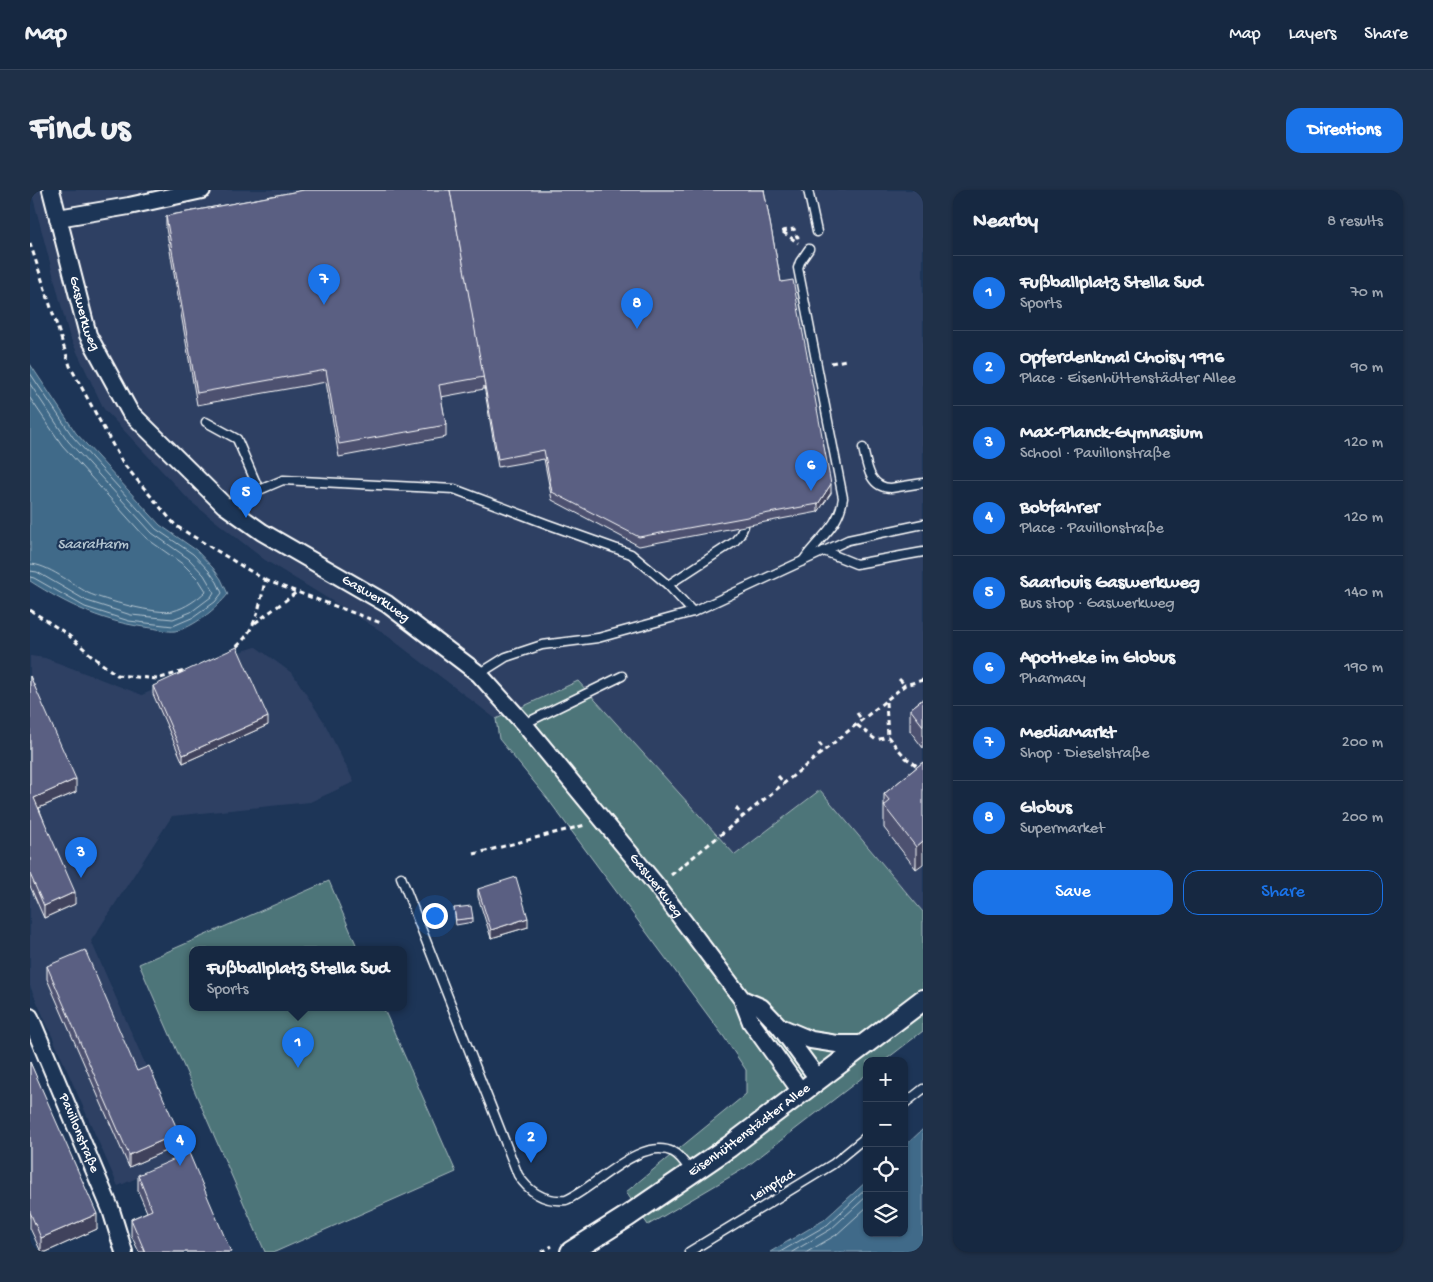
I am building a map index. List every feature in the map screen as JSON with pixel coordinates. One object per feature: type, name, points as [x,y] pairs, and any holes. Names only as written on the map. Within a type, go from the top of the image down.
[{"type":"street","name":"Gaswerkweg","points":[[51,190],[88,336],[130,412],[224,505],[262,532],[387,604],[479,674],[524,724],[657,886],[742,999],[751,1022],[802,1093]]},
{"type":"street","points":[[58,218],[128,206],[202,190]]},
{"type":"street","name":"Gaswerkweg","points":[[742,999],[762,1007],[780,1027],[819,1080]]},
{"type":"street","name":"Eisenhüttenstädter Allee","points":[[570,1252],[692,1174],[923,1000]]},
{"type":"street","name":"Pavillonstraße","points":[[30,1017],[111,1210],[124,1252]]},
{"type":"street","name":"Gaswerkweg","points":[[780,1027],[811,1040],[837,1044],[866,1044]]},
{"type":"lane","points":[[808,190],[817,232]]},
{"type":"lane","points":[[803,562],[812,548],[827,533],[838,518],[842,510],[844,498],[798,268],[808,250]]},
{"type":"lane","points":[[206,422],[237,439],[259,490]]},
{"type":"lane","points":[[863,448],[869,473],[878,484],[891,488],[923,483]]},
{"type":"lane","points":[[224,505],[283,480],[454,489],[631,554],[668,585],[694,612]]},
{"type":"lane","points":[[479,674],[506,657],[542,645],[598,638],[694,612],[848,540],[923,524]]},
{"type":"lane","points":[[668,585],[734,542],[744,526]]},
{"type":"lane","points":[[824,552],[856,564],[923,552]]},
{"type":"lane","points":[[524,724],[622,676]]},
{"type":"lane","points":[[401,877],[518,1175],[524,1184],[540,1196],[566,1200],[632,1157],[645,1151],[654,1150],[669,1150],[675,1153],[692,1174]]},
{"type":"lane","points":[[907,1102],[923,1089]]},
{"type":"lane","name":"Leinpfad","points":[[689,1252],[833,1164],[863,1139]]},
{"type":"path","points":[[782,231],[808,250]]},
{"type":"path","points":[[30,243],[70,366],[122,462],[176,526],[265,580],[378,623],[411,623]]},
{"type":"path","points":[[831,363],[846,360]]},
{"type":"path","points":[[226,654],[233,650],[249,634],[255,623],[265,580]]},
{"type":"path","points":[[255,623],[297,592]]},
{"type":"path","points":[[30,610],[67,634],[98,661],[117,674],[158,679],[185,671]]},
{"type":"path","points":[[899,678],[905,685]]},
{"type":"path","points":[[657,886],[905,685],[923,680]]},
{"type":"path","points":[[886,701],[888,737],[906,758],[922,769]]},
{"type":"path","points":[[857,713],[862,720]]},
{"type":"path","points":[[857,724],[876,740],[888,737]]},
{"type":"path","points":[[819,743],[825,750]]},
{"type":"path","points":[[778,776],[784,784]]},
{"type":"path","points":[[736,808],[743,817]]},
{"type":"path","points":[[474,854],[602,820]]},
{"type":"shaded area","points":[[31,190],[923,190],[923,912],[820,790],[735,855],[578,682],[496,719],[381,631],[265,560],[190,501],[104,409],[69,335]]},
{"type":"shaded area","points":[[256,647],[293,674],[324,722],[354,782],[310,802],[172,816],[91,941],[186,1157],[118,1186],[30,986],[30,656],[45,658],[142,695],[233,654]]},
{"type":"green space","points":[[578,681],[735,855],[820,790],[923,912],[923,1031],[889,1057],[863,1057],[863,1077],[745,1168],[648,1225],[626,1192],[746,1094],[746,1070],[724,1037],[547,798],[499,739],[496,719]]},
{"type":"green space","points":[[329,881],[357,946],[189,946],[189,1011],[385,1011],[456,1172],[275,1252],[265,1252],[139,964]]},
{"type":"water","name":"Saaraltarm","points":[[30,364],[76,433],[160,525],[196,550],[221,579],[228,594],[197,622],[175,631],[135,626],[103,618],[73,606],[30,581]]},
{"type":"water","points":[[923,1129],[923,1252],[770,1252],[824,1220],[863,1185],[863,1237],[908,1237],[908,1143]]},
{"type":"building","points":[[304,190],[450,190],[484,377],[439,385],[446,425],[339,444],[326,370],[197,393],[166,216]]},
{"type":"building","points":[[450,190],[764,190],[781,282],[793,280],[831,484],[818,504],[639,537],[552,492],[544,450],[498,459]]},
{"type":"building","points":[[237,647],[268,717],[183,755],[153,686]]},
{"type":"building","points":[[30,676],[76,779],[34,798],[75,892],[44,906],[30,874]]},
{"type":"building","points":[[923,699],[923,726],[910,709]]},
{"type":"building","points":[[923,762],[923,841],[916,847],[884,806],[890,801],[884,794]]},
{"type":"building","points":[[516,877],[528,918],[491,930],[478,889]]},
{"type":"building","points":[[471,906],[473,918],[456,920],[454,908]]},
{"type":"building","points":[[85,950],[137,1071],[149,1066],[179,1133],[129,1155],[47,966]]},
{"type":"building","points":[[30,1062],[97,1214],[41,1238],[30,1212]]},
{"type":"building","points":[[189,1153],[231,1252],[145,1252],[131,1219],[152,1210],[138,1175]]},
{"type":"place","name":"MediaMarkt","points":[[324,305]]},
{"type":"place","name":"Globus","points":[[637,329]]},
{"type":"place","name":"Apotheke im Globus","points":[[811,491]]},
{"type":"place","name":"Saarlouis Gaswerkweg","points":[[246,518]]},
{"type":"place","name":"Max-Planck-Gymnasium","points":[[81,878]]},
{"type":"place","name":"Fußballplatz Stella Sud","points":[[298,1068]]},
{"type":"place","name":"Opferdenkmal Choisy 1916","points":[[531,1163]]},
{"type":"place","name":"Bobfahrer","points":[[180,1166]]}]
